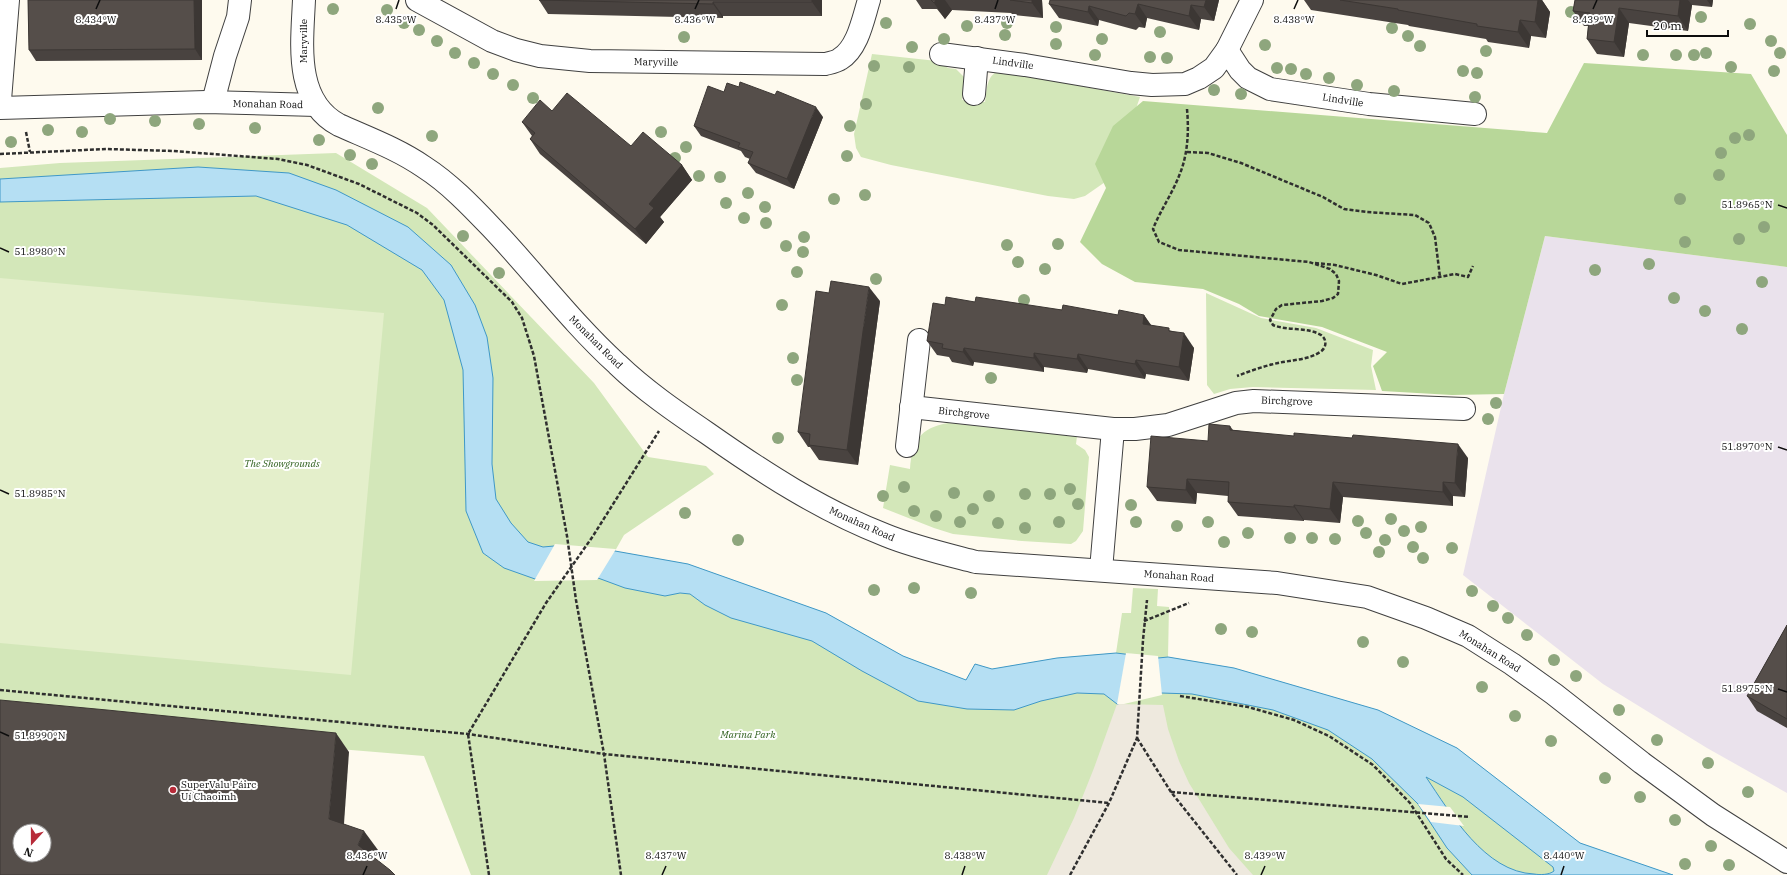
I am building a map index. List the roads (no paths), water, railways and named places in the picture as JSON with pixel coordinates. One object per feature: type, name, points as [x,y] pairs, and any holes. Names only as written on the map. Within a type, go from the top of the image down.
[{"type":"street","points":[[0,100],[8,0]]},
{"type":"street","points":[[213,102],[225,56],[238,17],[240,0]]},
{"type":"street","name":"Maryville","points":[[304,0],[302,60],[304,75],[316,105]]},
{"type":"street","name":"Maryville","points":[[417,0],[492,41],[516,50],[540,56],[590,61],[817,64],[825,64],[840,59],[850,50],[859,32],[869,0]]},
{"type":"street","name":"Lindville","points":[[941,54],[977,58],[1131,83],[1152,85],[1185,84],[1209,72],[1227,50],[1252,0]]},
{"type":"street","name":"Lindville","points":[[1227,50],[1240,70],[1248,78],[1270,89],[1369,104],[1475,114]]},
{"type":"street","name":"Lindville","points":[[974,94],[977,58]]},
{"type":"street","name":"Monahan Road","points":[[0,108],[213,102],[316,105],[329,120],[408,156],[444,181],[478,213],[562,307],[611,358],[673,409],[744,459],[805,497],[845,518],[886,535],[931,550],[976,562],[1277,583],[1367,597],[1447,626],[1468,636],[1512,664],[1554,694],[1642,763],[1712,815],[1787,862]]},
{"type":"street","points":[[907,446],[919,340]]},
{"type":"street","name":"Birchgrove","points":[[911,407],[1113,429],[1135,429],[1168,425],[1254,400],[1464,409]]},
{"type":"street","points":[[1101,570],[1113,429]]},
{"type":"water","points":[[198,167],[289,173],[336,190],[408,227],[451,265],[475,305],[487,337],[493,378],[492,464],[496,499],[511,523],[528,542],[543,547],[554,546],[615,551],[688,564],[826,613],[903,656],[966,680],[975,664],[992,669],[1057,658],[1116,653],[1158,658],[1168,657],[1234,668],[1378,710],[1457,748],[1580,843],[1673,875],[1472,875],[1447,848],[1418,804],[1372,759],[1328,730],[1273,710],[1192,694],[1161,693],[1117,704],[1104,694],[1077,693],[1041,701],[1014,710],[967,709],[918,701],[862,671],[812,641],[731,618],[705,605],[690,594],[680,593],[665,596],[625,588],[598,578],[535,579],[504,568],[483,553],[466,511],[463,370],[444,300],[422,270],[347,225],[256,196],[0,202],[0,179]],"holes":[[[1426,777],[1463,797],[1553,867],[1554,871],[1542,875],[1516,871],[1500,863],[1485,852],[1471,839],[1458,823]]]},
{"type":"place","name":"SuperValu Páirc Uí Chaoimh","points":[[173,790]]},
{"type":"park label","name":"The Showgrounds","points":[[282,463]]},
{"type":"park label","name":"Marina Park","points":[[748,734]]}]
